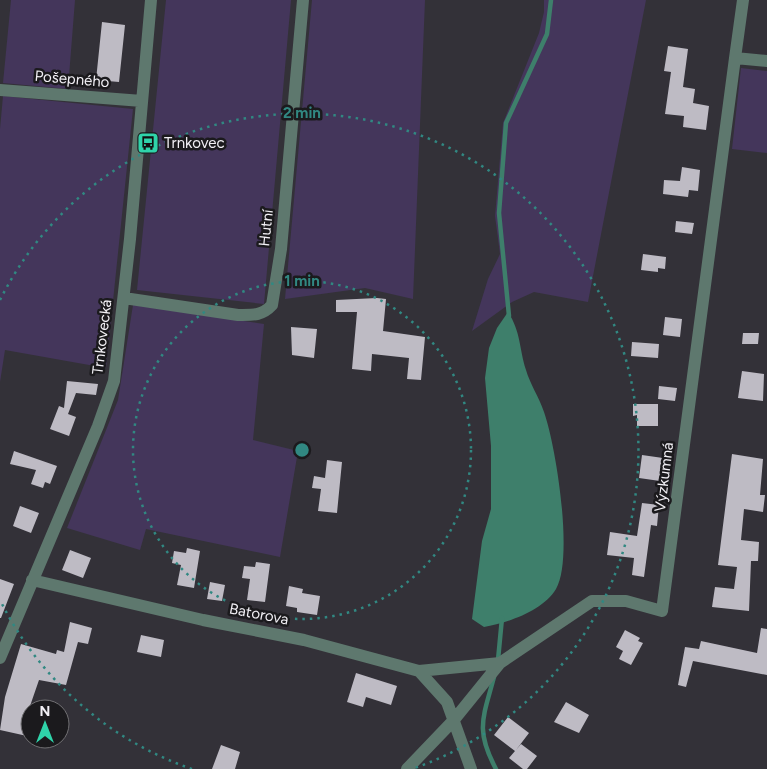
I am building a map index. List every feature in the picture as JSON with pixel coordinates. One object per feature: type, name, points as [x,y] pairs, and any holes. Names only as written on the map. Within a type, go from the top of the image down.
[{"type":"street","name":"Trnkovecká","points":[[0,658],[107,401],[116,370],[151,0]]},
{"type":"street","name":"Hutní","points":[[124,298],[257,315],[267,312],[272,305],[281,249],[303,0]]},
{"type":"street","points":[[743,0],[735,58],[767,61]]},
{"type":"street","name":"Výzkumná","points":[[407,769],[453,721],[500,663],[592,602],[626,600],[662,611],[735,58]]},
{"type":"street","name":"Pošepného","points":[[0,90],[142,101]]},
{"type":"street","name":"Batorova","points":[[32,580],[203,620],[304,640],[420,671]]},
{"type":"street","points":[[420,671],[500,663]]},
{"type":"street","points":[[420,671],[447,702],[471,769]]},
{"type":"shaded area","points":[[11,0],[75,0],[68,89],[3,83]]},
{"type":"shaded area","points":[[166,0],[291,0],[264,304],[137,290]]},
{"type":"shaded area","points":[[312,0],[425,0],[413,299],[365,288],[285,299]]},
{"type":"shaded area","points":[[544,0],[646,0],[588,302],[534,292],[512,302],[472,331],[488,279],[500,254],[495,216],[503,123],[539,33],[544,12]]},
{"type":"shaded area","points":[[741,68],[767,71],[767,153],[732,149]]},
{"type":"shaded area","points":[[3,96],[133,109],[106,368],[5,350],[0,382],[0,129]]},
{"type":"shaded area","points":[[133,305],[264,324],[253,440],[298,451],[280,557],[146,529],[140,550],[67,528],[118,400]]},
{"type":"shaded area","points":[[508,312],[518,333],[528,375],[542,406],[549,428],[558,475],[563,528],[563,553],[561,574],[556,589],[543,604],[524,615],[484,627],[472,619],[482,541],[491,509],[491,446],[485,378],[489,348],[497,328]]},
{"type":"building","points":[[102,22],[125,25],[119,82],[96,80]]},
{"type":"building","points":[[668,46],[688,49],[683,87],[695,89],[693,103],[709,106],[706,130],[683,127],[684,116],[665,114],[671,72],[664,71]]},
{"type":"building","points":[[682,167],[700,170],[698,191],[689,190],[688,197],[663,194],[664,180],[680,181]]},
{"type":"building","points":[[676,221],[694,223],[692,234],[675,232]]},
{"type":"building","points":[[643,254],[666,257],[665,269],[658,268],[658,272],[641,270]]},
{"type":"building","points":[[386,299],[383,331],[425,337],[421,380],[407,379],[409,358],[372,354],[371,371],[352,369],[357,312],[336,312],[336,300]]},
{"type":"building","points":[[665,317],[682,319],[680,337],[663,335]]},
{"type":"building","points":[[291,327],[317,329],[314,358],[292,355]]},
{"type":"building","points":[[743,333],[759,333],[758,344],[742,344]]},
{"type":"building","points":[[632,342],[659,344],[658,358],[631,356]]},
{"type":"building","points":[[742,371],[764,374],[763,401],[738,398]]},
{"type":"building","points":[[67,381],[98,384],[96,395],[76,393],[68,414],[76,417],[69,436],[50,429],[59,406],[64,408]]},
{"type":"building","points":[[659,386],[677,388],[675,401],[658,399]]},
{"type":"building","points":[[633,404],[658,404],[658,426],[637,426],[637,415],[633,416]]},
{"type":"building","points":[[14,451],[57,466],[50,484],[45,482],[43,488],[31,484],[36,470],[10,464]]},
{"type":"building","points":[[732,454],[763,459],[760,495],[765,495],[763,512],[744,509],[741,540],[759,542],[758,561],[751,561],[749,611],[712,607],[715,587],[734,589],[737,567],[718,565]]},
{"type":"building","points":[[642,455],[663,458],[660,481],[639,478]]},
{"type":"building","points":[[327,460],[342,462],[337,513],[318,511],[321,489],[312,488],[314,476],[325,478]]},
{"type":"building","points":[[642,503],[659,505],[657,526],[651,525],[644,577],[632,575],[634,558],[607,555],[610,532],[637,536]]},
{"type":"building","points":[[20,506],[39,513],[31,533],[13,526]]},
{"type":"building","points":[[187,548],[200,551],[194,588],[177,585],[181,565],[172,563],[174,551],[186,553]]},
{"type":"building","points":[[70,550],[91,558],[83,578],[62,570]]},
{"type":"building","points":[[256,562],[270,564],[265,602],[247,600],[250,579],[242,578],[244,566],[255,567]]},
{"type":"building","points":[[0,579],[14,584],[1,618],[0,618]]},
{"type":"building","points":[[210,582],[225,585],[222,601],[207,599]]},
{"type":"building","points":[[289,586],[303,589],[302,593],[320,596],[317,615],[297,612],[297,608],[286,606]]},
{"type":"building","points":[[70,622],[92,628],[88,644],[78,642],[66,685],[39,680],[32,699],[20,699],[20,734],[0,730],[5,697],[21,644],[56,654],[57,650],[64,652]]},
{"type":"building","points":[[761,628],[767,629],[767,675],[693,661],[686,687],[678,685],[685,647],[699,649],[701,641],[757,653]]},
{"type":"building","points":[[625,630],[640,638],[638,641],[643,643],[631,665],[619,659],[623,651],[616,647]]},
{"type":"building","points":[[141,635],[164,640],[161,657],[137,652]]},
{"type":"building","points":[[356,673],[397,686],[391,705],[366,697],[363,707],[347,702]]},
{"type":"building","points":[[566,702],[589,715],[579,733],[554,722]]},
{"type":"building","points":[[508,717],[529,733],[516,750],[521,744],[537,756],[527,769],[523,769],[509,758],[515,751],[494,735]]},
{"type":"building","points":[[221,745],[240,752],[235,769],[212,769]]},
{"type":"waterway","points":[[509,316],[499,213],[506,123],[547,34],[551,0]]},
{"type":"waterway","points":[[498,660],[502,618]]},
{"type":"waterway","points":[[494,677],[484,714],[483,734],[489,756],[496,769]]},
{"type":"place","name":"Trnkovec","points":[[148,143]]}]
